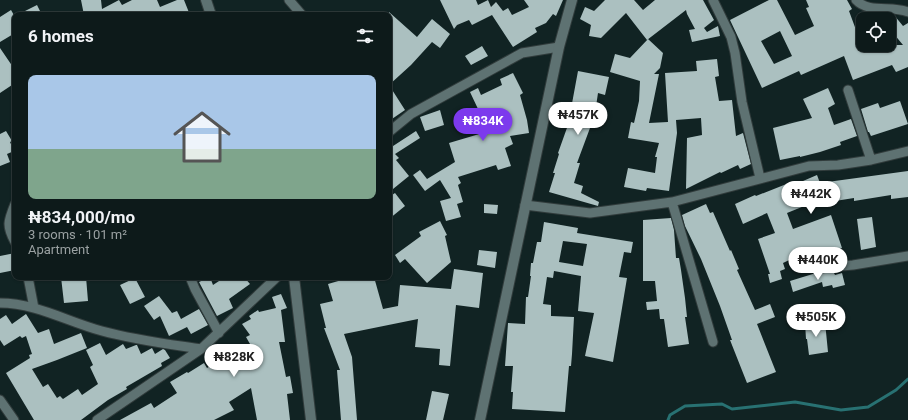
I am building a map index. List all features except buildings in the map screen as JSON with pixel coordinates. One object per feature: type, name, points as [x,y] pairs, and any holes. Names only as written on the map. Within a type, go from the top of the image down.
[{"type":"main road","points":[[206,0],[210,12]]},
{"type":"main road","points":[[480,420],[524,205],[559,47],[572,0]]},
{"type":"main road","points":[[294,280],[311,420]]},
{"type":"street","points":[[289,0],[299,12]]},
{"type":"street","points":[[713,0],[731,37],[742,102],[760,178]]},
{"type":"street","points":[[856,0],[867,7],[903,10],[908,12]]},
{"type":"street","points":[[392,130],[411,114],[522,53],[559,47]]},
{"type":"street","points":[[848,90],[871,160]]},
{"type":"street","points":[[524,205],[590,213],[672,202],[809,166],[838,165],[871,160],[908,151]]},
{"type":"street","points":[[672,202],[713,342]]},
{"type":"street","points":[[12,210],[9,217],[9,231],[12,236]]},
{"type":"street","points":[[819,268],[853,265],[908,256]]},
{"type":"street","points":[[29,280],[34,308]]},
{"type":"street","points":[[191,280],[195,290],[219,333]]},
{"type":"street","points":[[97,420],[201,349],[274,280]]},
{"type":"street","points":[[0,302],[34,308],[101,331],[146,341],[201,349]]},
{"type":"street","points":[[0,400],[14,420]]},
{"type":"waterway","points":[[668,420],[670,415],[685,406],[722,404],[732,409],[795,402],[841,410],[868,407],[896,390],[908,379]]}]
